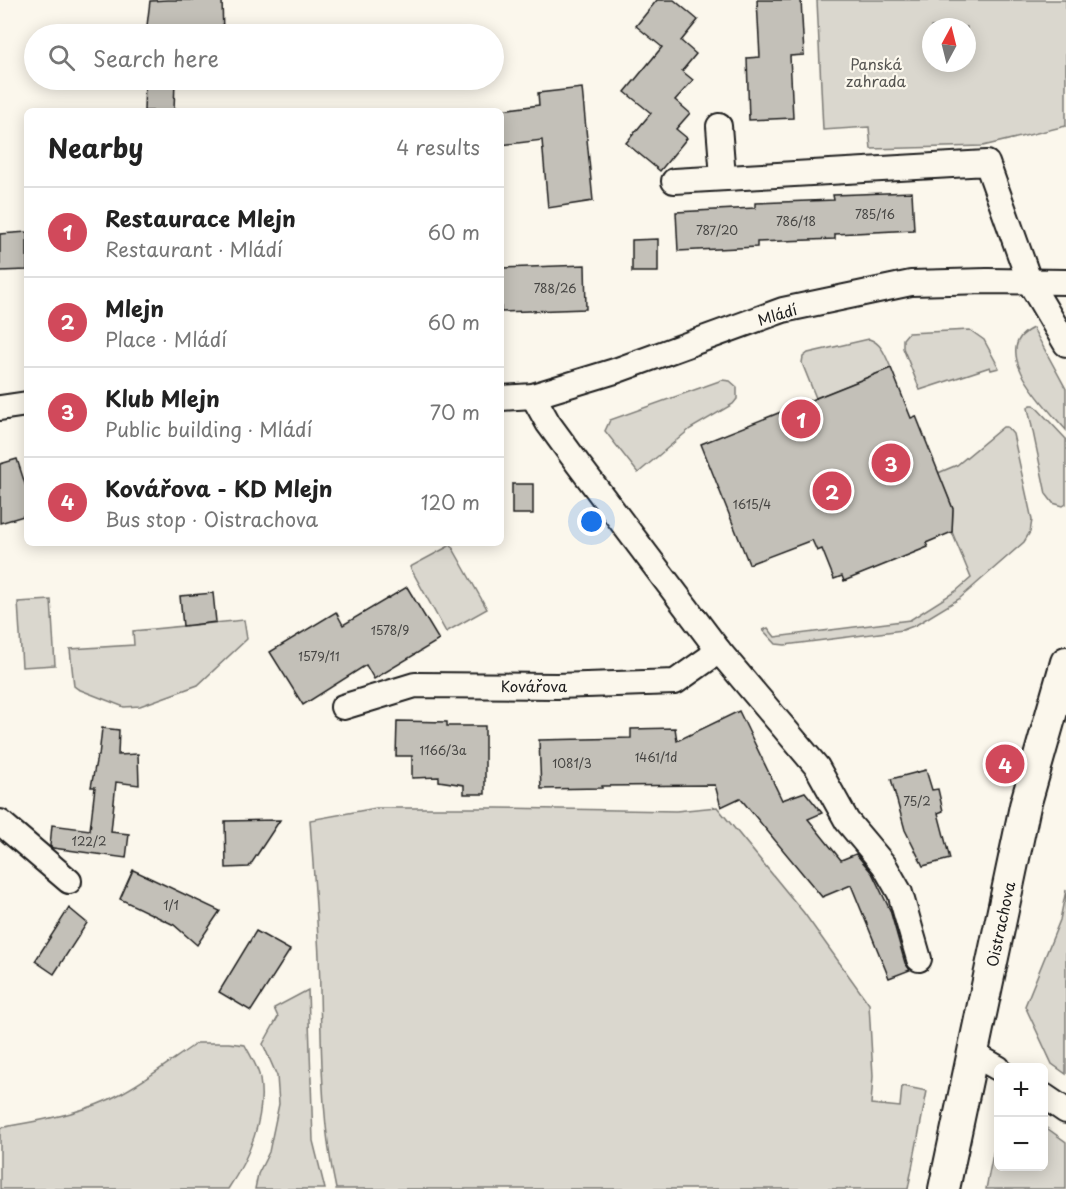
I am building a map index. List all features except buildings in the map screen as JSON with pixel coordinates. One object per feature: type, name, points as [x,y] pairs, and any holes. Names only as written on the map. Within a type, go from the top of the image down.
[{"type":"street","points":[[719,126],[723,177]]},
{"type":"street","points":[[674,181],[987,163],[1030,283],[1066,344]]},
{"type":"street","name":"Mládí","points":[[534,396],[615,370],[783,310],[911,283],[1066,282]]},
{"type":"street","points":[[504,398],[534,396],[548,423],[719,651],[817,768],[847,821],[884,865],[900,893],[919,959]]},
{"type":"street","points":[[0,408],[24,404]]},
{"type":"street","name":"Kovářova","points":[[343,706],[415,685],[557,686],[675,682],[719,651]]},
{"type":"street","name":"Oistrachova","points":[[944,1189],[986,1061],[1025,806],[1066,662]]},
{"type":"street","points":[[0,822],[69,882]]},
{"type":"green space","name":"Panská zahrada","points":[[817,0],[1066,0],[1066,126],[983,146],[871,149],[869,127],[823,130]]},
{"type":"green space","points":[[1033,328],[1066,389],[1066,430],[1035,394],[1018,364],[1016,350],[1020,338]]},
{"type":"green space","points":[[970,330],[984,340],[999,368],[991,370],[990,367],[920,390],[903,348],[903,339],[908,333]]},
{"type":"green space","points":[[869,339],[880,347],[891,368],[816,398],[802,363],[803,357],[808,353]]},
{"type":"green space","points":[[722,380],[730,381],[737,387],[737,399],[733,404],[690,429],[638,473],[605,431],[610,420]]},
{"type":"green space","points":[[1034,405],[1066,439],[1066,504],[1063,506],[1053,503],[1046,494],[1028,408]]},
{"type":"green space","points":[[1003,427],[1007,427],[1013,434],[1032,520],[1030,532],[1024,542],[959,599],[916,625],[903,630],[785,645],[776,644],[763,630],[768,628],[775,637],[910,620],[956,591],[971,578],[952,532],[953,509],[938,473],[957,465]]},
{"type":"green space","points":[[452,546],[487,609],[446,632],[410,567]]},
{"type":"green space","points":[[51,600],[55,665],[22,667],[18,602]]},
{"type":"green space","points":[[244,620],[247,639],[198,685],[140,706],[124,707],[74,686],[70,649],[134,645],[133,631]]},
{"type":"green space","points":[[717,807],[804,913],[869,1004],[873,1076],[871,1104],[900,1107],[902,1086],[927,1091],[908,1189],[336,1189],[324,1103],[319,957],[310,820],[376,808],[676,811]]},
{"type":"green space","points":[[1066,890],[1066,1074],[1052,1064],[1025,1006],[1060,920]]},
{"type":"green space","points":[[308,990],[313,1141],[325,1189],[255,1189],[258,1174],[269,1152],[279,1104],[277,1076],[263,1044],[278,1017],[274,1008]]},
{"type":"green space","points":[[197,1043],[245,1045],[259,1075],[260,1108],[254,1137],[243,1164],[228,1189],[0,1189],[0,1128],[61,1116],[106,1101],[140,1083]]},
{"type":"green space","points":[[1048,1129],[1066,1142],[1066,1189],[986,1189],[994,1149],[994,1171],[1048,1171]]},
{"type":"place","name":"Restaurace Mlejn","points":[[801,419]]},
{"type":"place","name":"Klub Mlejn","points":[[891,463]]},
{"type":"place","name":"Mlejn","points":[[832,491]]},
{"type":"place","name":"Kovářova - KD Mlejn","points":[[1005,764]]}]
